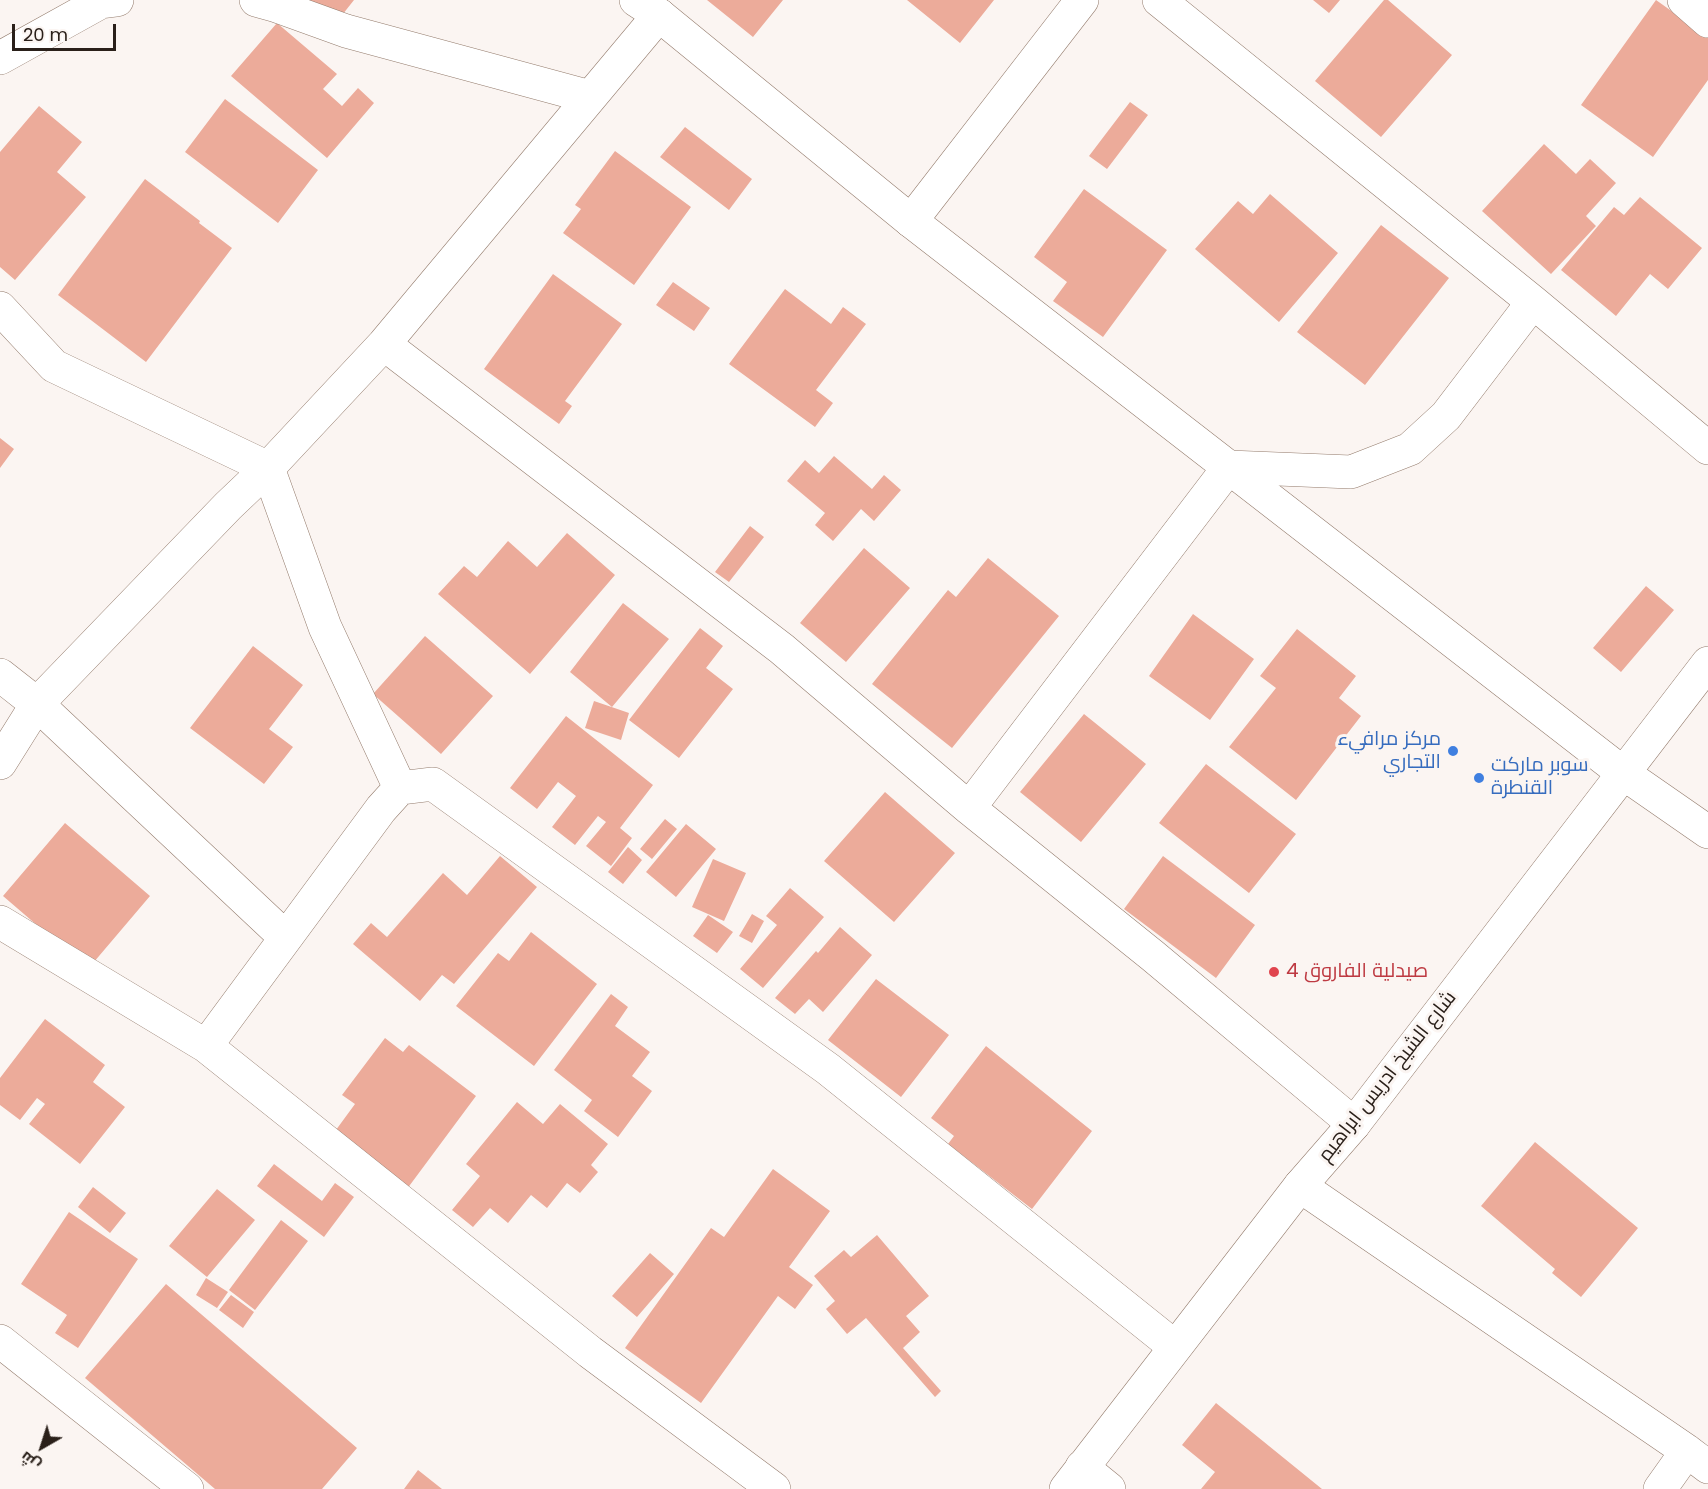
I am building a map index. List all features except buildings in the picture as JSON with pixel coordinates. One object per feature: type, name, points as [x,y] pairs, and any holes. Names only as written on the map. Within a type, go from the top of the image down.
[{"type":"street","points":[[0,58],[101,2],[117,0]]},
{"type":"street","points":[[256,0],[346,31],[590,97]]},
{"type":"street","points":[[911,221],[1082,0]]},
{"type":"street","points":[[1159,0],[1533,302],[1708,448]]},
{"type":"street","points":[[1684,0],[1708,21]]},
{"type":"street","points":[[0,763],[37,704],[228,506],[268,468],[384,344],[590,97],[647,8],[911,221],[1623,773],[1708,832]]},
{"type":"street","points":[[1229,467],[1351,472],[1410,449],[1446,416],[1533,302]]},
{"type":"street","points":[[0,308],[54,366],[268,468],[325,627],[400,788]]},
{"type":"street","points":[[384,344],[782,649],[969,808],[1153,956],[1354,1124]]},
{"type":"street","points":[[969,808],[1229,467]]},
{"type":"street","name":"شارع الشيخ ادريس ابراهيم","points":[[1074,1478],[1300,1186],[1354,1124],[1708,663]]},
{"type":"street","points":[[0,675],[37,704],[285,937]]},
{"type":"street","points":[[206,1046],[381,809],[400,788],[433,784],[828,1069],[1175,1347]]},
{"type":"street","points":[[0,922],[206,1046],[590,1352],[774,1489]]},
{"type":"street","points":[[1300,1186],[1698,1460],[1660,1489]]},
{"type":"street","points":[[0,1341],[187,1489]]},
{"type":"street","points":[[1074,1478],[1109,1489]]},
{"type":"place","name":"مركز مرافيء التجاري","points":[[1453,751]]},
{"type":"place","name":"سوبر ماركت القنطرة","points":[[1479,778]]},
{"type":"place","name":"صيدلية الفاروق 4","points":[[1274,972]]}]
